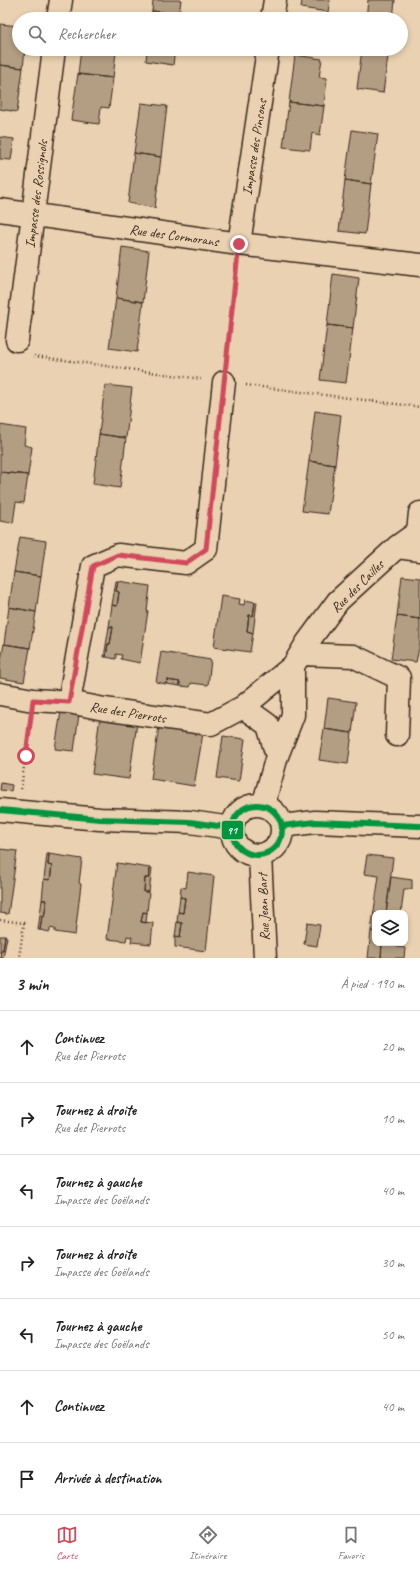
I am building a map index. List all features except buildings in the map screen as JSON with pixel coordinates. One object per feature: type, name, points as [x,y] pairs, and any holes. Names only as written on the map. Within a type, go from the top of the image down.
[{"type":"street","points":[[59,12],[61,0]]},
{"type":"street","points":[[273,12],[275,0]]},
{"type":"street","name":"Impasse des Rossignols","points":[[17,340],[53,56]]},
{"type":"street","name":"Impasse des Pinsons","points":[[239,244],[267,56]]},
{"type":"street","name":"Rue des Cormorans","points":[[0,210],[239,244],[420,265]]},
{"type":"street","points":[[69,702],[93,566],[118,555],[186,563],[206,549],[224,382]]},
{"type":"street","name":"Rue des Cailles","points":[[297,660],[307,642],[338,601],[397,547],[418,532],[420,513]]},
{"type":"street","points":[[397,547],[420,550]]},
{"type":"street","points":[[263,806],[277,756],[293,715],[297,660],[353,656],[399,678],[397,735]]},
{"type":"street","name":"Rue des Pierrots","points":[[0,694],[33,700],[69,702],[104,709],[211,724],[243,707],[297,660]]},
{"type":"street","points":[[243,707],[268,725],[277,756]]},
{"type":"street","points":[[252,806],[263,806],[270,808],[278,815],[282,826],[281,840],[274,849],[260,856],[250,854],[237,845],[232,828],[239,814],[246,808],[252,806]]},
{"type":"street","points":[[9,811],[100,819],[190,822],[232,828]]},
{"type":"street","points":[[282,826],[314,822],[420,826]]},
{"type":"street","name":"Rue Jean Bart","points":[[260,856],[265,958]]},
{"type":"path","points":[[224,382],[239,244]]},
{"type":"path","points":[[9,811],[33,700]]},
{"type":"path","points":[[0,920],[24,923],[19,958]]},
{"type":"transit line","name":"91","points":[[257,805],[267,807],[275,812],[280,820],[282,830],[280,840],[275,848],[267,853],[257,855],[247,853],[239,848],[234,840],[232,830],[234,820],[239,812],[247,807],[257,805]]},
{"type":"transit line","name":"91","points":[[0,810],[100,819],[190,822],[232,828]]},
{"type":"transit line","name":"91","points":[[282,826],[315,822],[420,826]]},
{"type":"route","points":[[26,756],[33,700],[69,702],[93,566],[118,555],[186,563],[206,549],[239,244]]}]
